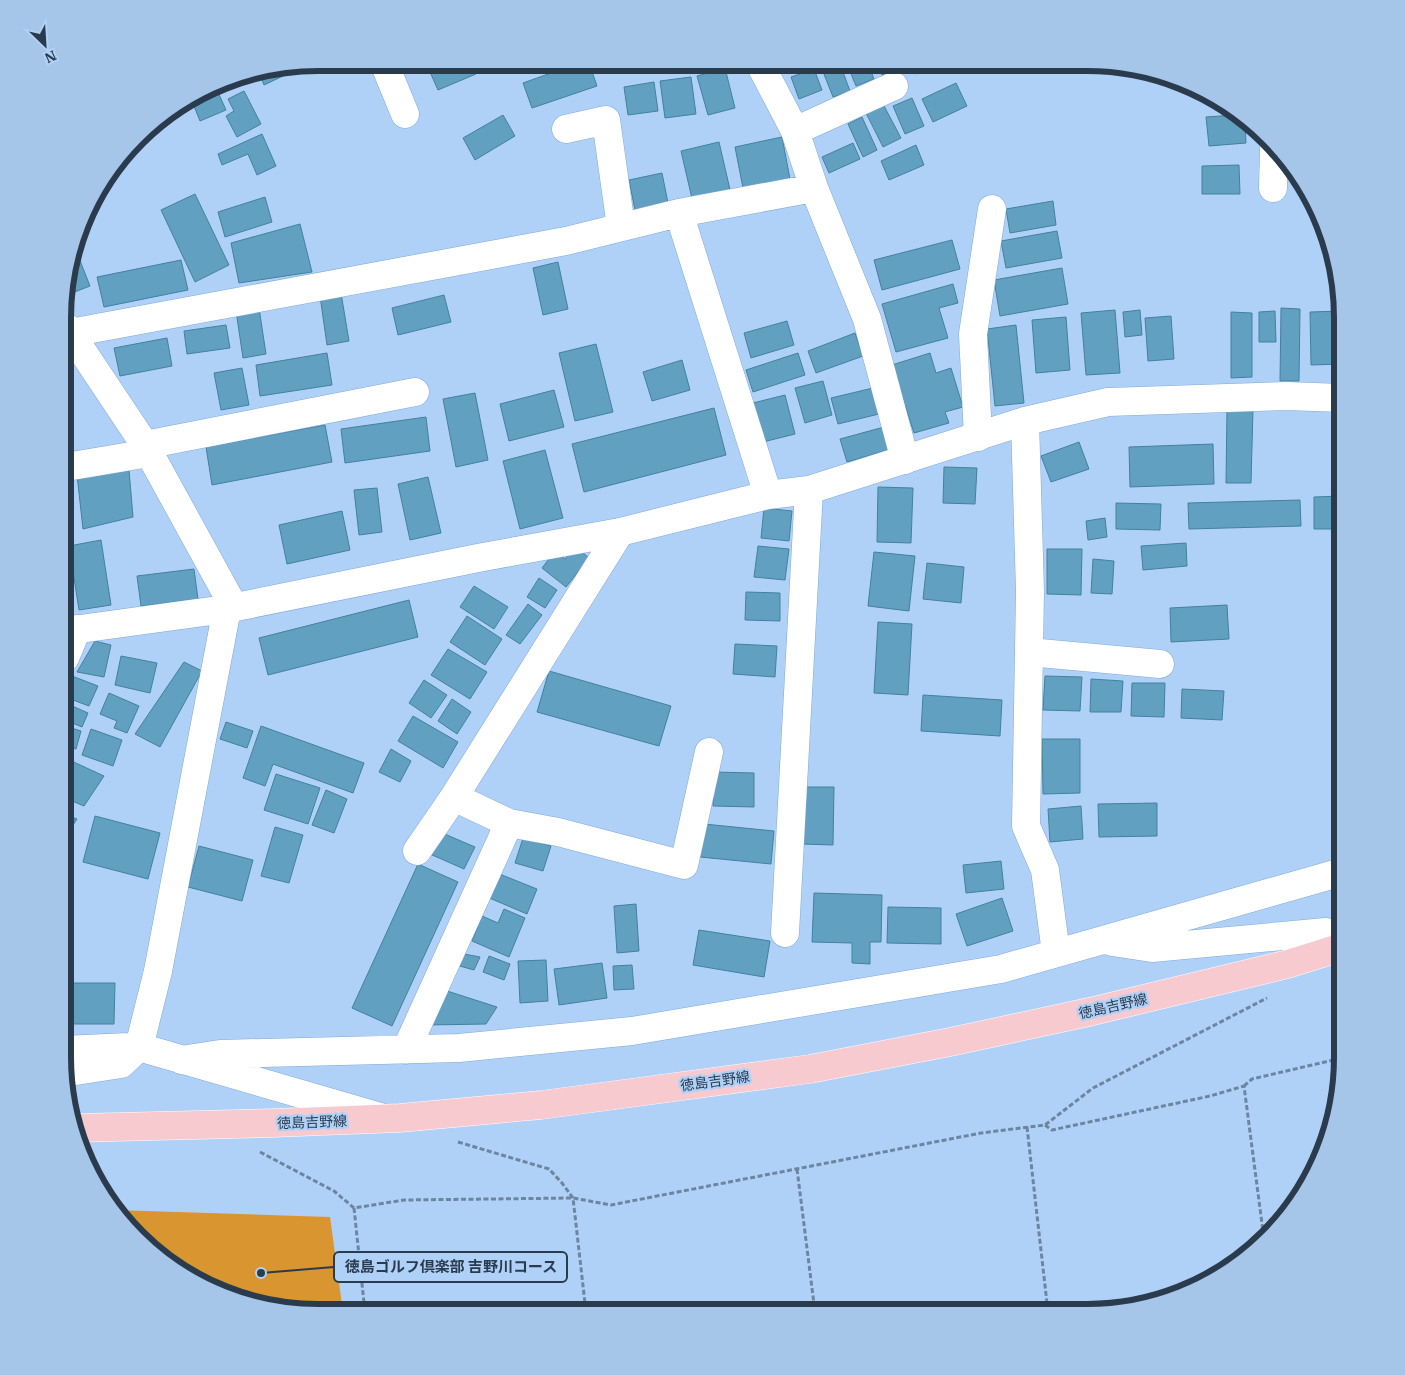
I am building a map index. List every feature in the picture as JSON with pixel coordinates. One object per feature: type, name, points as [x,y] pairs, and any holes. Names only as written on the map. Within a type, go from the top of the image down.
[{"type":"main road","name":"徳島吉野線","points":[[82,1128],[386,1119],[541,1105],[810,1069],[960,1040],[1088,1012],[1288,964],[1334,950]]},
{"type":"street","points":[[387,71],[405,114]]},
{"type":"street","points":[[764,71],[795,131],[814,188],[867,319],[905,460]]},
{"type":"street","points":[[795,131],[894,86]]},
{"type":"street","points":[[566,129],[606,120],[621,227]]},
{"type":"street","points":[[1274,156],[1274,188]]},
{"type":"street","points":[[71,331],[566,241],[679,213],[814,188]]},
{"type":"street","points":[[978,436],[973,334],[992,209]]},
{"type":"street","points":[[679,213],[768,495]]},
{"type":"street","points":[[71,334],[147,449],[229,598],[158,971],[139,1047],[121,1064],[72,1072]]},
{"type":"street","points":[[71,465],[415,392]]},
{"type":"street","points":[[71,630],[226,609],[468,560],[620,532],[768,495],[809,490],[1025,421],[1108,402],[1286,396],[1334,398]]},
{"type":"street","points":[[1025,421],[1030,591],[1026,826],[1045,870],[1056,953]]},
{"type":"street","points":[[785,934],[809,490]]},
{"type":"street","points":[[417,851],[454,798],[620,532]]},
{"type":"street","points":[[1029,652],[1160,664]]},
{"type":"street","points":[[454,798],[509,823],[558,832],[684,865],[709,752]]},
{"type":"street","points":[[406,1050],[509,823]]},
{"type":"street","points":[[182,1060],[220,1054],[459,1048],[632,1031],[1001,968],[1334,874]]},
{"type":"street","points":[[1101,941],[1152,948],[1326,932],[1334,935]]},
{"type":"street","points":[[71,1050],[139,1047],[386,1119]]},
{"type":"path","points":[[354,1208],[404,1200],[573,1198],[611,1205],[981,1133],[1045,1125],[1094,1088],[1266,1000],[1288,964]]},
{"type":"path","points":[[1045,1125],[1052,1130],[1210,1096],[1244,1086],[1252,1080],[1334,1060]]},
{"type":"path","points":[[1244,1086],[1263,1231]]},
{"type":"path","points":[[1027,1127],[1047,1304]]},
{"type":"path","points":[[457,1142],[549,1169],[562,1183],[573,1198],[585,1304]]},
{"type":"path","points":[[258,1151],[334,1191],[354,1208],[363,1304]]},
{"type":"path","points":[[797,1169],[815,1304]]},
{"type":"shaded area","points":[[125,1210],[330,1217],[342,1304],[286,1302],[239,1291],[223,1285],[194,1271],[168,1253],[143,1232]]},
{"type":"building","points":[[430,71],[475,71],[476,74],[438,90]]},
{"type":"building","points":[[557,71],[592,71],[597,86],[532,108],[523,83]]},
{"type":"building","points":[[714,71],[726,71],[735,108],[708,115],[697,76]]},
{"type":"building","points":[[808,71],[815,71],[822,90],[799,99],[791,77]]},
{"type":"building","points":[[823,71],[843,71],[850,91],[833,97]]},
{"type":"building","points":[[850,71],[871,71],[874,79],[856,86]]},
{"type":"building","points":[[881,71],[891,71],[882,75]]},
{"type":"building","points":[[290,73],[264,85],[261,78]]},
{"type":"building","points":[[691,77],[696,114],[665,118],[660,81]]},
{"type":"building","points":[[654,82],[658,111],[628,115],[624,87]]},
{"type":"building","points":[[956,83],[967,106],[933,122],[922,99]]},
{"type":"building","points":[[244,91],[261,124],[237,137],[226,116],[234,111],[228,99]]},
{"type":"building","points":[[218,92],[226,110],[200,121],[193,104]]},
{"type":"building","points":[[912,98],[924,126],[905,134],[893,106]]},
{"type":"building","points":[[883,104],[901,138],[883,147],[866,113]]},
{"type":"building","points":[[503,115],[515,136],[475,160],[463,138]]},
{"type":"building","points":[[1228,116],[1245,128],[1246,143],[1209,146],[1206,117]]},
{"type":"building","points":[[862,117],[877,150],[863,157],[848,124]]},
{"type":"building","points":[[262,134],[276,166],[257,175],[248,154],[222,165],[218,154]]},
{"type":"building","points":[[782,137],[790,179],[743,188],[735,147]]},
{"type":"building","points":[[719,142],[731,194],[693,203],[681,151]]},
{"type":"building","points":[[853,143],[860,159],[829,173],[822,157]]},
{"type":"building","points":[[916,145],[924,165],[889,180],[881,161]]},
{"type":"building","points":[[1239,165],[1240,194],[1202,194],[1202,166]]},
{"type":"building","points":[[662,173],[669,208],[636,215],[629,180]]},
{"type":"building","points":[[195,194],[229,265],[195,282],[161,210]]},
{"type":"building","points":[[265,197],[272,222],[225,237],[218,212]]},
{"type":"building","points":[[1053,201],[1056,225],[1010,233],[1006,209]]},
{"type":"building","points":[[300,224],[312,272],[239,283],[231,243]]},
{"type":"building","points":[[1057,231],[1062,258],[1006,268],[1001,241]]},
{"type":"building","points":[[952,240],[960,269],[882,290],[874,260]]},
{"type":"building","points":[[79,258],[90,286],[73,293]]},
{"type":"building","points":[[181,260],[188,290],[104,307],[97,277]]},
{"type":"building","points":[[558,262],[568,309],[543,315],[533,268]]},
{"type":"building","points":[[1062,268],[1068,304],[1000,316],[994,280]]},
{"type":"building","points":[[953,284],[958,303],[939,308],[948,338],[896,352],[882,304]]},
{"type":"building","points":[[341,293],[349,341],[327,345],[320,296]]},
{"type":"building","points":[[444,295],[451,322],[398,335],[392,308]]},
{"type":"building","points":[[259,308],[266,354],[243,358],[236,311]]},
{"type":"building","points":[[1281,308],[1300,309],[1299,381],[1280,381]]},
{"type":"building","points":[[1115,310],[1120,373],[1086,375],[1081,313]]},
{"type":"building","points":[[1140,310],[1142,335],[1125,337],[1123,312]]},
{"type":"building","points":[[1275,311],[1276,342],[1259,342],[1259,312]]},
{"type":"building","points":[[1334,311],[1334,364],[1311,365],[1310,312]]},
{"type":"building","points":[[1231,312],[1252,313],[1252,377],[1231,378]]},
{"type":"building","points":[[1171,316],[1174,359],[1148,361],[1145,318]]},
{"type":"building","points":[[1066,317],[1070,370],[1036,373],[1032,320]]},
{"type":"building","points":[[787,321],[794,345],[751,358],[744,333]]},
{"type":"building","points":[[226,325],[230,348],[187,354],[184,331]]},
{"type":"building","points":[[1016,325],[1024,403],[995,406],[987,329]]},
{"type":"building","points":[[855,333],[863,356],[816,373],[808,351]]},
{"type":"building","points":[[167,338],[172,366],[120,376],[114,348]]},
{"type":"building","points":[[596,344],[613,412],[575,421],[559,353]]},
{"type":"building","points":[[327,353],[332,385],[260,396],[256,365]]},
{"type":"building","points":[[798,353],[805,375],[753,392],[746,370]]},
{"type":"building","points":[[930,353],[936,373],[951,368],[963,407],[945,412],[949,423],[914,433],[892,365]]},
{"type":"building","points":[[682,360],[690,390],[652,401],[643,372]]},
{"type":"building","points":[[242,368],[249,405],[221,410],[214,373]]},
{"type":"building","points":[[823,381],[832,415],[805,423],[795,388]]},
{"type":"building","points":[[873,388],[879,414],[838,424],[831,398]]},
{"type":"building","points":[[554,390],[564,427],[509,441],[500,404]]},
{"type":"building","points":[[475,393],[488,460],[456,467],[443,399]]},
{"type":"building","points":[[785,395],[795,434],[763,442],[753,403]]},
{"type":"building","points":[[714,408],[726,455],[584,492],[572,444]]},
{"type":"building","points":[[1227,408],[1253,408],[1251,483],[1226,483]]},
{"type":"building","points":[[426,417],[430,451],[345,463],[341,429]]},
{"type":"building","points":[[325,425],[332,462],[212,485],[206,447]]},
{"type":"building","points":[[884,427],[891,449],[847,462],[840,439]]},
{"type":"building","points":[[1079,442],[1089,469],[1051,482],[1041,456]]},
{"type":"building","points":[[1213,444],[1214,484],[1130,487],[1129,447]]},
{"type":"building","points":[[545,450],[563,518],[520,529],[503,461]]},
{"type":"building","points":[[944,467],[977,468],[975,504],[943,503]]},
{"type":"building","points":[[129,470],[133,517],[83,529],[77,475]]},
{"type":"building","points":[[428,477],[441,533],[410,540],[398,484]]},
{"type":"building","points":[[878,487],[913,488],[911,543],[877,542]]},
{"type":"building","points":[[377,488],[382,532],[359,535],[354,490]]},
{"type":"building","points":[[1334,496],[1334,529],[1314,529],[1314,497]]},
{"type":"building","points":[[1300,500],[1301,526],[1189,529],[1188,503]]},
{"type":"building","points":[[1116,503],[1161,504],[1160,530],[1116,529]]},
{"type":"building","points":[[764,508],[792,511],[789,541],[761,538]]},
{"type":"building","points":[[342,511],[350,550],[287,564],[279,525]]},
{"type":"building","points":[[1105,518],[1107,537],[1088,540],[1086,521]]},
{"type":"building","points":[[101,540],[111,605],[79,610],[71,559],[71,546]]},
{"type":"building","points":[[1186,543],[1187,566],[1143,570],[1141,546]]},
{"type":"building","points":[[575,546],[589,558],[566,587],[542,568],[555,551],[565,559]]},
{"type":"building","points":[[758,546],[789,549],[785,580],[754,577]]},
{"type":"building","points":[[1047,549],[1082,549],[1081,595],[1047,594]]},
{"type":"building","points":[[874,552],[915,556],[909,611],[868,606]]},
{"type":"building","points":[[1093,559],[1114,561],[1112,594],[1091,593]]},
{"type":"building","points":[[927,563],[964,567],[961,603],[923,599]]},
{"type":"building","points":[[194,569],[198,599],[141,606],[137,576]]},
{"type":"building","points":[[539,578],[557,590],[545,608],[527,597]]},
{"type":"building","points":[[474,586],[508,607],[494,629],[460,607]]},
{"type":"building","points":[[746,592],[780,593],[780,621],[745,620]]},
{"type":"building","points":[[409,600],[418,637],[268,675],[259,638]]},
{"type":"building","points":[[528,604],[542,615],[520,644],[506,635]]},
{"type":"building","points":[[1227,605],[1229,639],[1171,642],[1170,608]]},
{"type":"building","points":[[467,616],[502,639],[485,665],[450,642]]},
{"type":"building","points":[[878,622],[912,624],[908,695],[874,693]]},
{"type":"building","points":[[95,641],[111,645],[104,677],[77,672]]},
{"type":"building","points":[[735,644],[777,646],[775,677],[733,674]]},
{"type":"building","points":[[448,649],[487,672],[470,699],[431,675]]},
{"type":"building","points":[[121,656],[157,663],[150,693],[115,685]]},
{"type":"building","points":[[184,662],[202,671],[160,747],[135,734]]},
{"type":"building","points":[[549,671],[671,706],[659,746],[537,712]]},
{"type":"building","points":[[72,676],[98,686],[89,706],[71,699]]},
{"type":"building","points":[[1045,676],[1082,677],[1080,711],[1043,710]]},
{"type":"building","points":[[1091,679],[1123,681],[1121,712],[1090,712]]},
{"type":"building","points":[[424,680],[447,695],[431,718],[409,703]]},
{"type":"building","points":[[1132,683],[1165,683],[1164,717],[1131,716]]},
{"type":"building","points":[[1182,689],[1224,691],[1222,720],[1181,718]]},
{"type":"building","points":[[109,693],[139,706],[127,733],[114,728],[117,721],[100,714]]},
{"type":"building","points":[[923,695],[1002,700],[1000,736],[921,731]]},
{"type":"building","points":[[452,699],[471,712],[457,734],[438,721]]},
{"type":"building","points":[[71,705],[88,713],[82,727],[71,722]]},
{"type":"building","points":[[413,716],[458,742],[443,768],[398,741]]},
{"type":"building","points":[[226,722],[253,731],[247,748],[220,739]]},
{"type":"building","points":[[261,726],[364,763],[353,793],[273,764],[265,786],[243,778]]},
{"type":"building","points":[[71,728],[81,731],[76,749],[71,748]]},
{"type":"building","points":[[91,729],[122,740],[113,766],[82,755]]},
{"type":"building","points":[[1042,739],[1080,739],[1080,793],[1043,794]]},
{"type":"building","points":[[391,749],[411,761],[400,782],[379,772]]},
{"type":"building","points":[[71,761],[104,776],[84,806],[71,801]]},
{"type":"building","points":[[714,772],[754,773],[754,807],[713,806]]},
{"type":"building","points":[[276,774],[320,788],[308,824],[264,810]]},
{"type":"building","points":[[803,787],[834,787],[833,845],[802,844]]},
{"type":"building","points":[[326,790],[347,799],[334,833],[312,825]]},
{"type":"building","points":[[1157,803],[1157,836],[1099,837],[1098,804]]},
{"type":"building","points":[[1081,806],[1083,839],[1050,842],[1048,809]]},
{"type":"building","points":[[95,816],[160,833],[148,879],[83,862]]},
{"type":"building","points":[[71,817],[77,819],[71,828]]},
{"type":"building","points":[[704,824],[774,831],[771,864],[700,857]]},
{"type":"building","points":[[275,827],[303,835],[289,883],[261,876]]},
{"type":"building","points":[[440,832],[475,847],[464,869],[430,854]]},
{"type":"building","points":[[523,838],[551,846],[543,871],[515,863]]},
{"type":"building","points":[[199,846],[253,860],[242,901],[188,887]]},
{"type":"building","points":[[1001,861],[1004,889],[966,893],[963,865]]},
{"type":"building","points":[[418,864],[458,882],[392,1026],[352,1008]]},
{"type":"building","points":[[497,873],[537,889],[527,914],[487,897]]},
{"type":"building","points":[[814,893],[882,895],[881,942],[870,942],[870,964],[852,963],[852,943],[812,942]]},
{"type":"building","points":[[1002,898],[1013,931],[967,946],[956,914]]},
{"type":"building","points":[[636,904],[639,951],[617,953],[614,906]]},
{"type":"building","points":[[888,907],[941,908],[941,944],[887,943]]},
{"type":"building","points":[[504,909],[525,918],[509,957],[472,941],[482,916],[498,923]]},
{"type":"building","points":[[699,930],[770,941],[764,977],[693,965]]},
{"type":"building","points":[[464,954],[480,957],[474,970],[456,965]]},
{"type":"building","points":[[489,956],[510,964],[504,980],[483,972]]},
{"type":"building","points":[[546,960],[548,1001],[520,1003],[518,961]]},
{"type":"building","points":[[602,963],[607,998],[559,1005],[554,969]]},
{"type":"building","points":[[632,965],[634,989],[614,990],[613,966]]},
{"type":"building","points":[[71,983],[115,983],[114,1024],[71,1024]]},
{"type":"building","points":[[444,990],[497,1007],[486,1024],[429,1025]]},
{"type":"place","name":"徳島ゴルフ倶楽部 吉野川コース","points":[[261,1273]]}]
